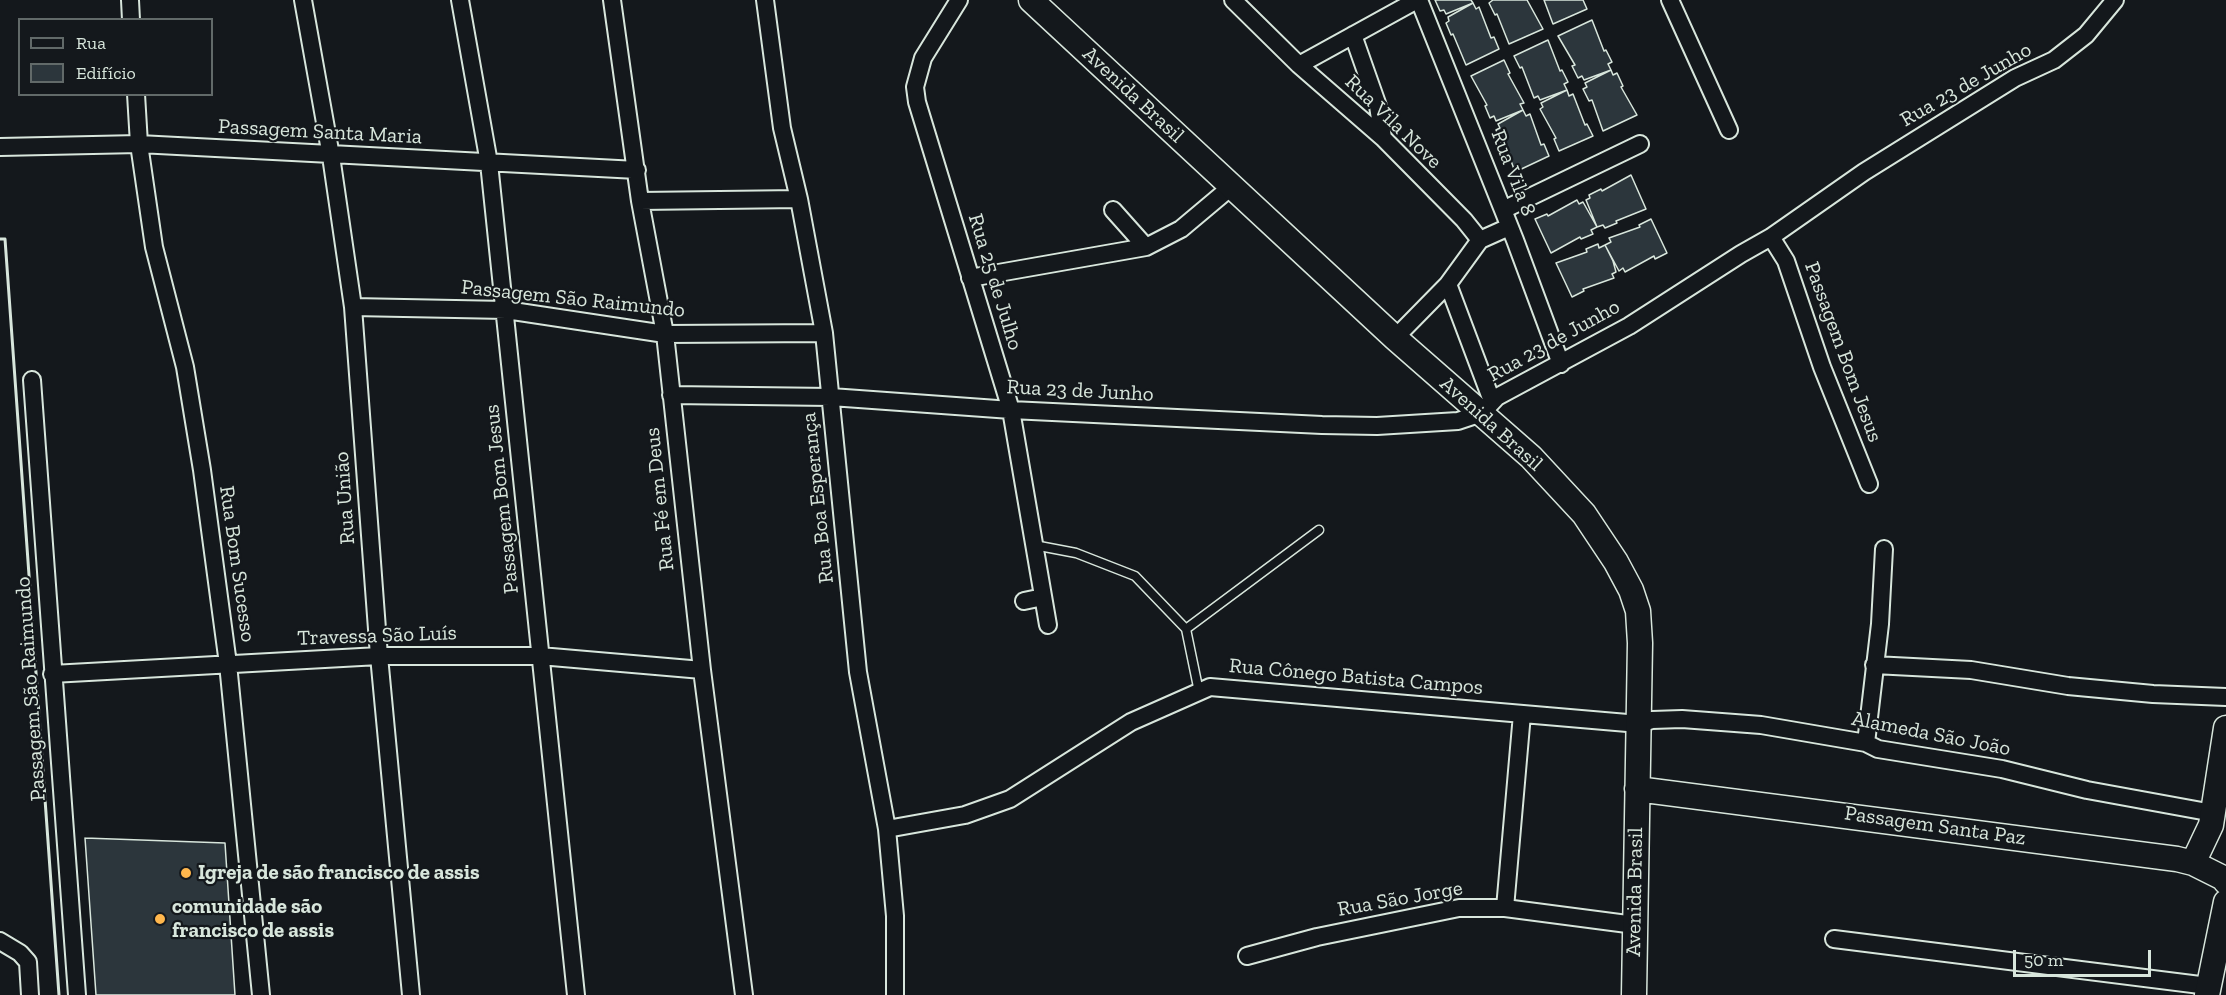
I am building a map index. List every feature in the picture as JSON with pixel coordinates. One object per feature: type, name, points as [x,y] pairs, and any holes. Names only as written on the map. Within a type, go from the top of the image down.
[{"type":"main road","name":"Avenida Brasil","points":[[1031,0],[1395,338],[1487,407],[1584,514],[1616,562],[1631,590],[1638,611],[1640,643],[1634,995]]},
{"type":"main road","points":[[2193,863],[2208,836],[2226,728]]},
{"type":"main road","name":"Passagem Santa Paz","points":[[1637,789],[1962,829],[2193,863],[2223,878],[2226,882]]},
{"type":"main road","points":[[2208,991],[2226,902]]},
{"type":"street","points":[[130,0],[131,18]]},
{"type":"street","name":"Rua União","points":[[303,0],[331,156],[353,307],[379,656],[411,995]]},
{"type":"street","name":"Passagem Bom Jesus","points":[[460,0],[489,163],[576,995]]},
{"type":"street","name":"Rua Fé em Deus","points":[[612,0],[640,201],[665,334],[702,670],[744,995]]},
{"type":"street","name":"Rua Boa Esperança","points":[[765,0],[782,128],[799,199],[824,333],[858,672],[887,829],[895,915],[896,995]]},
{"type":"street","name":"Rua 25 de Julho","points":[[959,0],[931,42],[917,73],[916,102],[1011,410],[1048,625]]},
{"type":"street","name":"Rua Vila Nove","points":[[1233,0],[1299,64],[1383,138],[1480,240]]},
{"type":"street","name":"Rua Vila 8","points":[[1299,64],[1418,0],[1562,364]]},
{"type":"street","points":[[1670,0],[1729,130]]},
{"type":"street","name":"Rua 23 de Junho","points":[[671,395],[831,397],[1011,410],[1377,426],[1458,421],[1487,407],[1629,326],[1771,237],[1864,171],[2015,78],[2069,50],[2101,20],[2115,0]]},
{"type":"street","points":[[1353,35],[1378,106],[1383,138]]},
{"type":"street","name":"Rua Bom Sucesso","points":[[136,96],[139,144],[154,247],[185,367],[228,664],[261,995]]},
{"type":"street","name":"Passagem Santa Maria","points":[[0,147],[139,144],[331,156],[637,170]]},
{"type":"street","points":[[1503,210],[1640,144]]},
{"type":"street","points":[[970,278],[1146,247],[1181,229],[1231,187]]},
{"type":"street","points":[[640,201],[799,199]]},
{"type":"street","points":[[1113,210],[1146,247]]},
{"type":"street","points":[[1395,338],[1448,284],[1480,240],[1509,227]]},
{"type":"street","name":"Passagem Bom Jesus","points":[[1771,237],[1786,261],[1797,287],[1822,367],[1869,484]]},
{"type":"street","points":[[1448,284],[1487,407]]},
{"type":"street","name":"Passagem São Raimundo","points":[[353,307],[506,310],[665,334],[824,333]]},
{"type":"street","name":"Passagem São Raimundo","points":[[32,380],[77,995]]},
{"type":"street","points":[[1866,743],[1880,624],[1884,549]]},
{"type":"street","points":[[1024,601],[1043,597]]},
{"type":"street","name":"Travessa São Luís","points":[[52,674],[379,656],[540,656],[702,670]]},
{"type":"street","points":[[1874,665],[1971,670],[2068,686],[2226,698]]},
{"type":"street","name":"Rua Cônego Batista Campos","points":[[887,829],[965,815],[1010,799],[1131,722],[1210,687],[1639,724]]},
{"type":"street","points":[[1505,908],[1522,714]]},
{"type":"street","name":"Alameda São João","points":[[1639,724],[1652,720],[1682,719],[1740,723],[1866,743],[1878,749],[2002,769],[2087,790],[2213,813]]},
{"type":"street","name":"Rua São Jorge","points":[[1247,956],[1317,937],[1459,908],[1505,908],[1635,925]]},
{"type":"street","points":[[1834,939],[2208,991]]},
{"type":"street","points":[[0,940],[20,953],[28,962],[30,995]]},
{"type":"lane","points":[[1186,629],[1319,530]]},
{"type":"lane","points":[[1034,545],[1076,553],[1135,576],[1186,629],[1199,692]]},
{"type":"building","points":[[1435,0],[1471,0],[1473,3],[1446,14],[1444,10],[1440,11]]},
{"type":"building","points":[[1493,0],[1527,0],[1543,29],[1509,44],[1497,14],[1495,15],[1489,3]]},
{"type":"building","points":[[1544,0],[1583,0],[1587,9],[1553,24]]},
{"type":"building","points":[[1473,3],[1476,9],[1479,7],[1491,38],[1494,37],[1499,49],[1466,65],[1446,23],[1449,21],[1448,17]]},
{"type":"building","points":[[1592,20],[1604,51],[1606,50],[1612,62],[1608,64],[1611,70],[1584,80],[1582,76],[1578,78],[1572,66],[1575,65],[1558,36]]},
{"type":"building","points":[[1548,40],[1560,71],[1562,70],[1568,82],[1564,84],[1567,90],[1540,100],[1538,96],[1534,98],[1522,67],[1520,68],[1514,56]]},
{"type":"building","points":[[1504,60],[1510,73],[1508,74],[1524,103],[1520,104],[1523,110],[1496,121],[1494,116],[1490,118],[1485,106],[1487,105],[1471,76]]},
{"type":"building","points":[[1611,70],[1613,75],[1617,73],[1623,86],[1621,87],[1637,115],[1603,131],[1592,100],[1589,101],[1583,89],[1587,87],[1585,83]]},
{"type":"building","points":[[1567,90],[1569,96],[1573,94],[1585,125],[1587,124],[1593,136],[1559,151],[1554,139],[1556,138],[1540,109],[1543,107],[1541,103]]},
{"type":"building","points":[[1523,110],[1526,116],[1530,114],[1541,145],[1544,144],[1549,156],[1515,172],[1504,141],[1501,142],[1496,130],[1500,128],[1498,124]]},
{"type":"building","points":[[1631,175],[1646,209],[1605,228],[1603,225],[1597,227],[1586,200],[1590,198],[1589,195],[1601,189],[1602,191]]},
{"type":"building","points":[[1577,200],[1579,204],[1583,202],[1597,227],[1591,230],[1593,234],[1581,239],[1580,237],[1551,253],[1535,219],[1547,214],[1548,216]]},
{"type":"building","points":[[1651,219],[1667,253],[1655,259],[1654,256],[1625,272],[1623,268],[1619,271],[1605,245],[1611,242],[1609,238],[1640,227],[1639,225]]},
{"type":"building","points":[[1598,244],[1599,248],[1605,245],[1613,261],[1616,272],[1612,274],[1614,278],[1583,289],[1584,291],[1572,297],[1556,263],[1587,252],[1586,249]]},
{"type":"building","name":"comunidade são francisco de assis","points":[[85,838],[225,843],[235,995],[96,995]]},
{"type":"wall","points":[[0,239],[5,239],[59,995]]},
{"type":"place","name":"Igreja de são francisco de assis","points":[[186,873]]},
{"type":"place","name":"comunidade são francisco de assis","points":[[160,919]]}]
